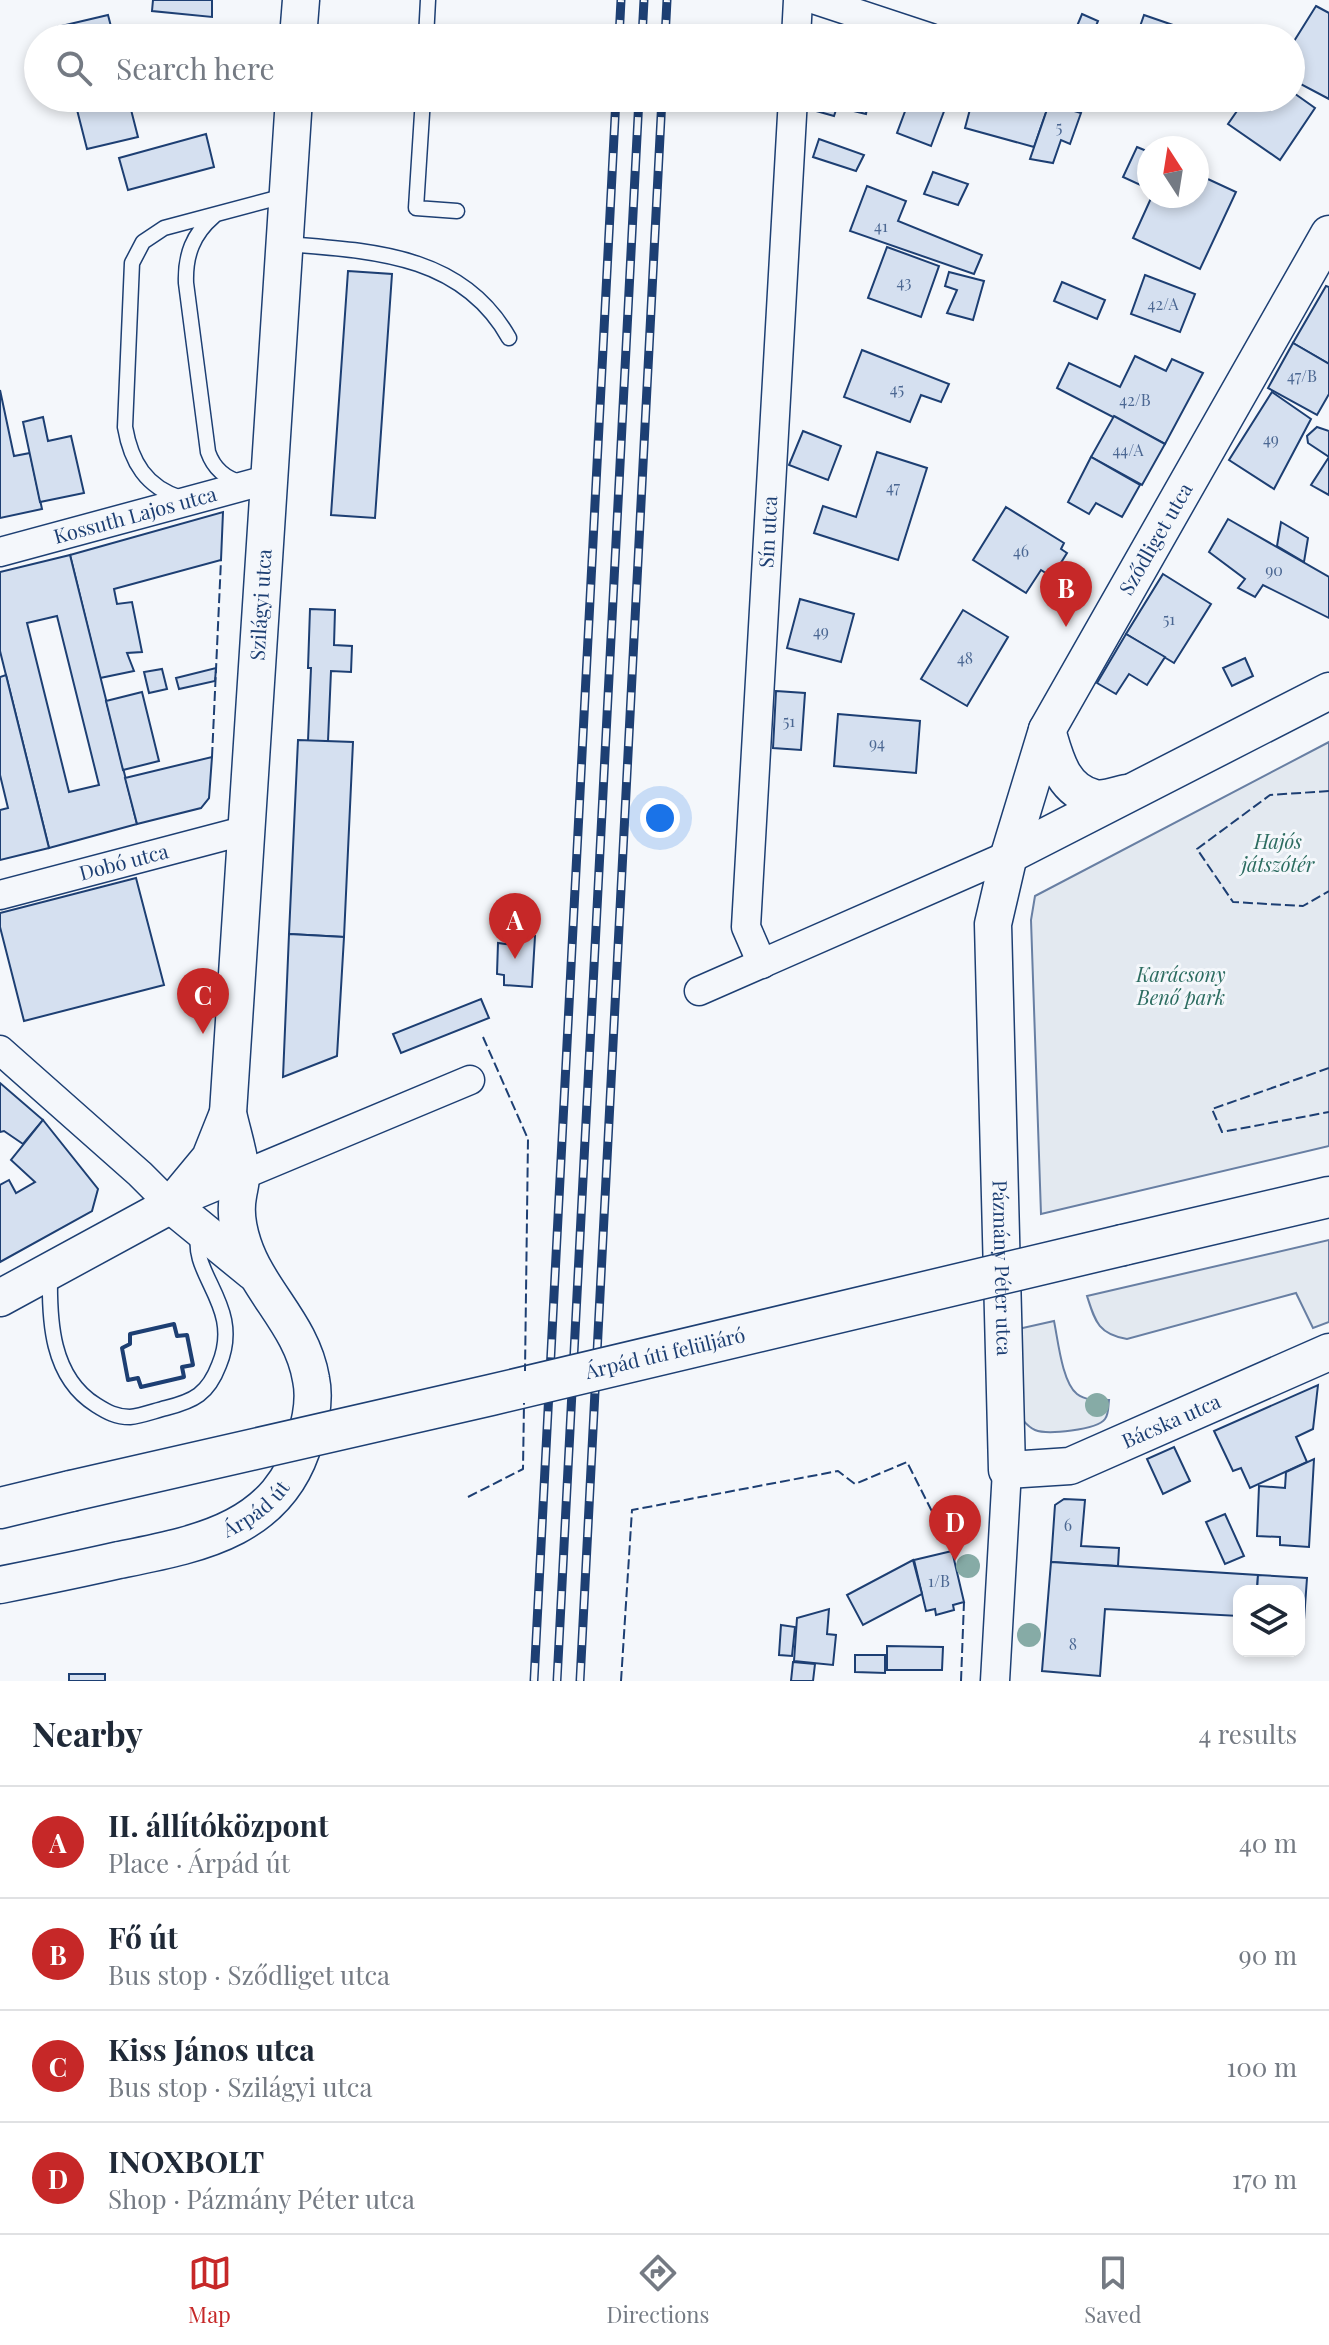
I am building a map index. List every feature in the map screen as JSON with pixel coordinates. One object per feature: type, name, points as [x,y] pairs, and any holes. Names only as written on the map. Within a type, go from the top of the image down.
[{"type":"main road","name":"Árpád úti felüljáró","points":[[0,1508],[1329,1197]]},
{"type":"street","points":[[299,24],[301,0]]},
{"type":"street","points":[[797,24],[798,0]]},
{"type":"street","points":[[816,0],[889,24]]},
{"type":"street","name":"Szilágyi utca","points":[[241,1174],[228,1113],[247,830],[259,482],[285,244],[293,112]]},
{"type":"street","name":"Sín utca","points":[[762,964],[746,927],[792,112]]},
{"type":"street","name":"Sződliget utca","points":[[1009,855],[1047,730],[1329,234]]},
{"type":"street","name":"Kossuth Lajos utca","points":[[0,552],[259,482]]},
{"type":"street","points":[[699,991],[1009,855],[1329,691]]},
{"type":"street","points":[[1047,730],[1057,765],[1074,789],[1096,799],[1131,792]]},
{"type":"street","name":"Dobó utca","points":[[0,895],[247,830]]},
{"type":"street","name":"Pázmány Péter utca","points":[[995,1681],[1007,1470],[993,924],[1009,855]]},
{"type":"street","points":[[0,1050],[171,1205]]},
{"type":"street","points":[[0,1298],[171,1205],[470,1080]]},
{"type":"street","name":"Szilágyi utca","points":[[171,1205],[210,1158],[228,1113]]},
{"type":"street","name":"Árpád út","points":[[241,1174],[237,1200],[238,1225],[256,1274]]},
{"type":"street","name":"Árpád út","points":[[0,1585],[185,1547],[216,1537],[269,1502],[287,1481],[301,1454],[311,1418],[312,1381],[304,1349],[278,1303],[256,1274],[171,1205]]},
{"type":"street","name":"Bácska utca","points":[[1007,1470],[1070,1466],[1329,1352]]},
{"type":"lane","points":[[427,24],[428,0]]},
{"type":"lane","points":[[422,112],[416,208],[457,211]]},
{"type":"lane","points":[[189,500],[169,494],[145,477],[127,441],[130,274],[136,253],[151,234],[164,228],[289,195]]},
{"type":"lane","points":[[218,213],[195,237],[187,259],[186,283],[208,452],[211,463],[225,477],[259,482]]},
{"type":"lane","points":[[285,244],[378,252],[431,270],[459,282],[484,301],[509,338]]},
{"type":"lane","points":[[50,1271],[50,1305],[57,1356],[68,1378],[89,1401],[111,1414],[131,1417],[189,1403],[208,1388],[220,1364],[226,1341],[225,1313],[195,1248],[200,1228]]},
{"type":"green space","name":"Karácsony Benő park","points":[[1329,742],[1329,1146],[1041,1214],[1031,920],[1035,896]]},
{"type":"green space","points":[[1329,1240],[1329,1322],[1313,1328],[1296,1293],[1127,1339],[1110,1334],[1099,1325],[1087,1296]]},
{"type":"green space","points":[[1054,1321],[1061,1360],[1072,1388],[1084,1398],[1109,1400],[1108,1412],[1100,1423],[1050,1432],[1035,1430],[1020,1417],[1018,1329]]},
{"type":"building","points":[[153,0],[212,0],[212,17],[152,11]]},
{"type":"building","points":[[1316,6],[1329,13],[1329,99],[1305,86],[1305,24]]},
{"type":"building","points":[[1082,14],[1098,21],[1097,24],[1078,24]]},
{"type":"building","points":[[108,15],[110,24],[70,24]]},
{"type":"building","points":[[1144,15],[1170,24],[1141,24]]},
{"type":"building","points":[[1305,101],[1315,108],[1280,160],[1228,124],[1236,112],[1305,112]]},
{"type":"building","points":[[78,112],[132,112],[138,137],[87,149]]},
{"type":"building","points":[[905,112],[944,112],[931,146],[897,133]]},
{"type":"building","points":[[969,112],[1046,112],[1034,147],[965,128]]},
{"type":"building","points":[[1046,112],[1081,113],[1070,144],[1061,140],[1053,163],[1030,159]]},
{"type":"building","points":[[206,134],[214,167],[128,190],[119,158]]},
{"type":"building","points":[[819,139],[864,155],[856,171],[813,157]]},
{"type":"building","points":[[1137,147],[1137,183],[1123,177]]},
{"type":"building","points":[[933,172],[968,184],[958,205],[924,194]]},
{"type":"building","points":[[1209,180],[1236,192],[1200,269],[1133,238],[1147,208],[1209,208]]},
{"type":"building","points":[[867,186],[906,201],[898,221],[982,255],[974,274],[850,231]]},
{"type":"building","points":[[887,247],[939,266],[921,317],[868,298]]},
{"type":"building","points":[[348,271],[392,274],[375,518],[331,515]]},
{"type":"building","points":[[949,272],[984,281],[973,320],[947,313],[957,290],[945,286]]},
{"type":"building","points":[[1145,275],[1195,294],[1180,332],[1131,314]]},
{"type":"building","points":[[1062,282],[1105,300],[1097,319],[1054,301]]},
{"type":"building","points":[[1326,286],[1329,287],[1329,364],[1293,343]]},
{"type":"building","points":[[1293,343],[1329,364],[1329,394],[1317,415],[1268,388]]},
{"type":"building","points":[[862,350],[949,384],[941,402],[921,395],[910,422],[844,397]]},
{"type":"building","points":[[1135,356],[1166,371],[1172,359],[1203,373],[1165,444],[1057,388],[1069,363],[1120,387]]},
{"type":"building","points":[[0,390],[14,456],[30,453],[42,509],[0,518]]},
{"type":"building","points":[[1272,392],[1311,419],[1274,489],[1229,460]]},
{"type":"building","points":[[1114,416],[1165,444],[1142,485],[1091,457]]},
{"type":"building","points":[[43,417],[48,441],[71,436],[84,493],[40,502],[23,422]]},
{"type":"building","points":[[1317,427],[1329,431],[1329,457],[1308,443],[1307,436]]},
{"type":"building","points":[[803,431],[841,446],[828,480],[789,465]]},
{"type":"building","points":[[877,452],[927,468],[898,560],[814,533],[823,506],[856,517]]},
{"type":"building","points":[[1091,457],[1140,485],[1122,517],[1096,503],[1089,514],[1068,502]]},
{"type":"building","points":[[1329,457],[1329,495],[1311,485]]},
{"type":"building","points":[[1006,507],[1064,543],[1061,549],[1067,553],[1052,577],[1041,570],[1026,593],[973,560]]},
{"type":"building","points":[[223,512],[221,560],[114,589],[117,604],[132,602],[142,652],[127,653],[134,671],[100,678],[70,555]]},
{"type":"building","points":[[1228,519],[1329,577],[1329,618],[1263,585],[1255,597],[1238,588],[1245,579],[1209,552]]},
{"type":"building","points":[[1281,522],[1308,538],[1304,562],[1277,546]]},
{"type":"building","points":[[70,555],[137,824],[49,848],[0,651],[0,572]],"holes":[[[57,616],[99,785],[69,792],[27,623]]]},
{"type":"building","points":[[1163,574],[1211,604],[1174,663],[1126,634]]},
{"type":"building","points":[[800,599],[854,614],[841,662],[787,648]]},
{"type":"building","points":[[310,609],[335,610],[334,645],[352,646],[351,672],[331,671],[328,741],[308,741]]},
{"type":"building","points":[[963,610],[1008,637],[967,706],[921,679]]},
{"type":"building","points":[[1126,634],[1165,657],[1147,685],[1129,674],[1116,694],[1097,683]]},
{"type":"building","points":[[1245,658],[1253,676],[1232,686],[1223,668]]},
{"type":"building","points":[[216,668],[215,681],[179,689],[176,678]]},
{"type":"building","points":[[162,669],[167,689],[149,693],[144,672]]},
{"type":"building","points":[[6,675],[49,848],[0,860],[0,810],[8,808],[0,775],[0,677]]},
{"type":"building","points":[[776,691],[805,693],[801,750],[773,748]]},
{"type":"building","points":[[142,692],[159,761],[123,770],[106,701]]},
{"type":"building","points":[[838,714],[920,721],[916,773],[834,766]]},
{"type":"building","points":[[298,740],[353,742],[344,937],[289,934]]},
{"type":"building","points":[[212,757],[209,798],[201,808],[137,824],[125,778]]},
{"type":"building","points":[[136,878],[164,985],[24,1021],[0,927],[0,913]]},
{"type":"building","points":[[289,934],[344,937],[337,1056],[283,1077]]},
{"type":"building","points":[[506,935],[535,936],[532,987],[504,985],[504,975],[497,974],[498,943],[506,944]]},
{"type":"building","points":[[481,999],[489,1018],[401,1053],[393,1034]]},
{"type":"building","points":[[0,1083],[43,1120],[23,1144],[4,1131],[0,1132]]},
{"type":"building","points":[[43,1120],[98,1189],[92,1211],[0,1262],[0,1185],[9,1180],[16,1193],[35,1182],[11,1160]]},
{"type":"building","points":[[1318,1385],[1313,1429],[1296,1437],[1307,1462],[1250,1488],[1241,1468],[1233,1471],[1214,1431]]},
{"type":"building","points":[[1174,1447],[1190,1481],[1163,1494],[1147,1459]]},
{"type":"building","points":[[1314,1459],[1309,1547],[1280,1545],[1280,1537],[1257,1536],[1259,1486],[1285,1488],[1286,1472]]},
{"type":"building","points":[[1064,1499],[1085,1500],[1081,1546],[1119,1548],[1118,1566],[1051,1562],[1055,1505]]},
{"type":"building","points":[[1225,1514],[1244,1556],[1225,1564],[1206,1522]]},
{"type":"building","points":[[952,1551],[964,1602],[953,1605],[954,1610],[936,1615],[935,1609],[926,1611],[914,1560]]},
{"type":"building","points":[[913,1560],[922,1594],[863,1625],[847,1595]]},
{"type":"building","points":[[1051,1562],[1258,1575],[1257,1585],[1233,1585],[1233,1616],[1105,1609],[1100,1676],[1042,1671]]},
{"type":"building","points":[[1258,1575],[1307,1578],[1305,1606],[1305,1585],[1257,1585]]},
{"type":"building","points":[[829,1609],[827,1634],[836,1635],[833,1665],[794,1661],[797,1618]]},
{"type":"building","points":[[781,1625],[795,1627],[792,1656],[779,1655]]},
{"type":"building","points":[[887,1646],[943,1647],[942,1670],[887,1670]]},
{"type":"building","points":[[855,1655],[885,1655],[885,1673],[855,1672]]},
{"type":"building","points":[[793,1662],[815,1664],[813,1681],[791,1681]]},
{"type":"building","points":[[69,1674],[105,1674],[105,1681],[69,1681]]},
{"type":"railway","points":[[620,24],[621,0]]},
{"type":"railway","points":[[643,24],[644,0]]},
{"type":"railway","points":[[666,24],[667,0]]},
{"type":"railway","points":[[534,1681],[615,112]]},
{"type":"railway","points":[[557,1681],[638,112]]},
{"type":"railway","points":[[580,1681],[661,112]]},
{"type":"fence","points":[[212,757],[221,560]]},
{"type":"fence","points":[[1329,791],[1270,795],[1197,849],[1233,902],[1303,906],[1329,891]]},
{"type":"fence","points":[[483,1037],[528,1139],[525,1371]]},
{"type":"fence","points":[[1329,1068],[1212,1109],[1222,1132],[1329,1112]]},
{"type":"fence","points":[[468,1497],[523,1469],[524,1403]]},
{"type":"fence","points":[[621,1681],[632,1510],[838,1471],[855,1484],[907,1462],[952,1551]]},
{"type":"fence","points":[[961,1681],[964,1602]]},
{"type":"wall","points":[[174,1324],[177,1336],[187,1335],[193,1365],[182,1367],[184,1377],[141,1387],[138,1378],[128,1380],[122,1348],[130,1344],[130,1334],[174,1324]]},
{"type":"place","name":"Fő út","points":[[1066,627]]},
{"type":"place","name":"II. állítóközpont","points":[[515,959]]},
{"type":"place","name":"Kiss János utca","points":[[203,1034]]},
{"type":"place","name":"INOXBOLT","points":[[955,1561]]},
{"type":"park label","name":"Hajós játszótér","points":[[1278,854]]}]
